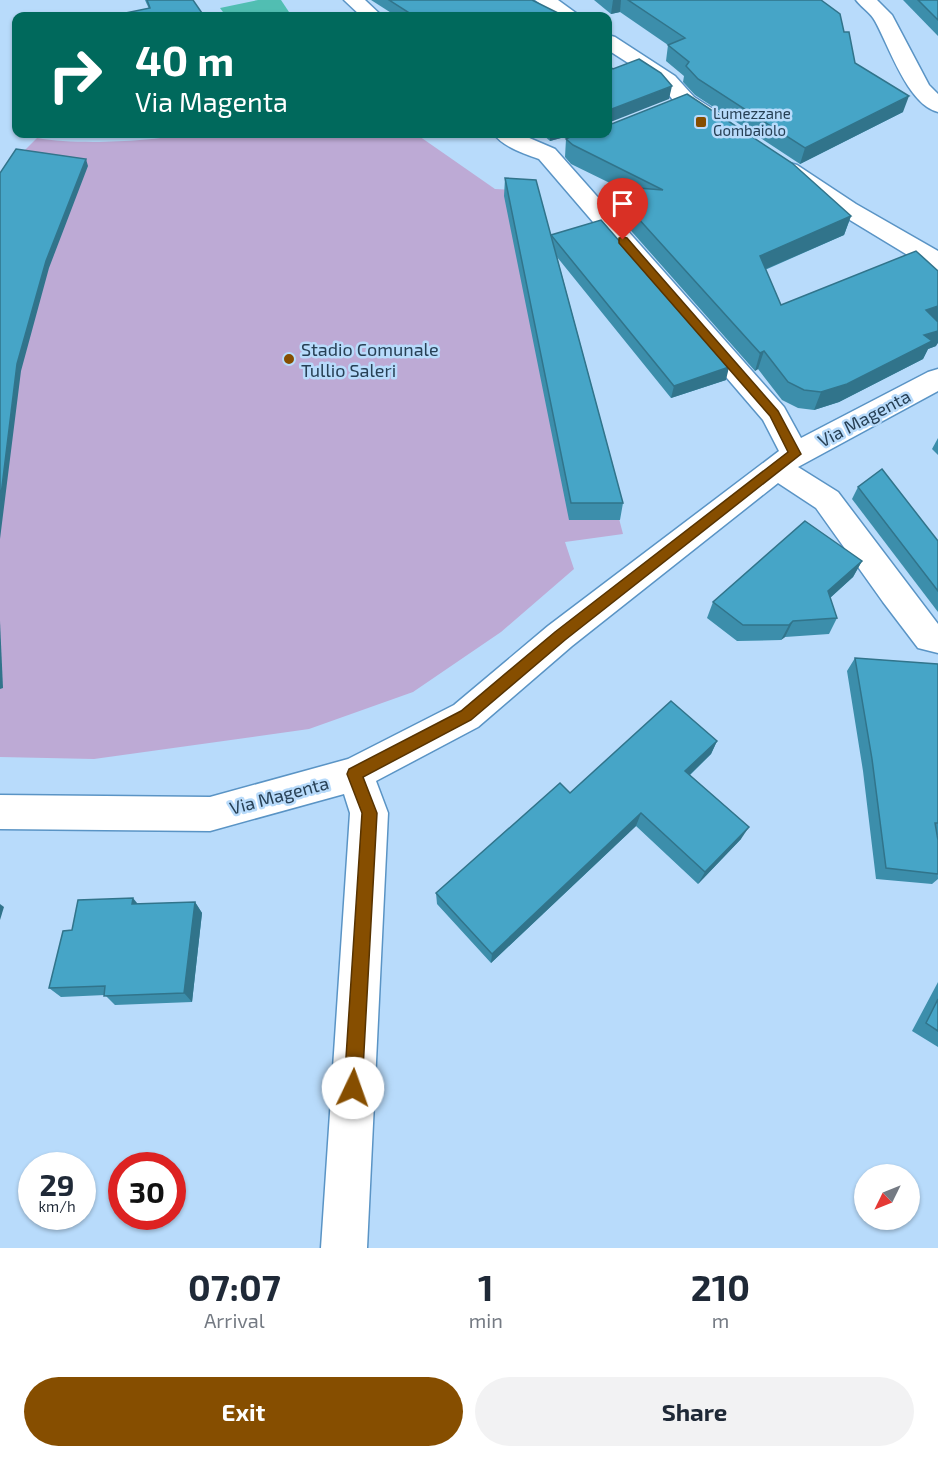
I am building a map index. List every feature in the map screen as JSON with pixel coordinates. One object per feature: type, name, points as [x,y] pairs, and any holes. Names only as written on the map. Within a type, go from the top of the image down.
[{"type":"street","points":[[354,0],[368,12]]},
{"type":"street","points":[[545,0],[564,12]]},
{"type":"street","points":[[866,0],[882,15],[920,88],[938,106]]},
{"type":"street","points":[[612,44],[668,80],[676,106],[741,138]]},
{"type":"street","points":[[512,138],[531,149],[555,150],[774,414],[786,461],[827,500],[894,593],[930,638],[938,639]]},
{"type":"street","points":[[771,157],[848,209],[938,262]]},
{"type":"street","name":"Via Magenta","points":[[0,812],[210,814],[355,774],[466,716],[560,636],[786,461],[938,379]]},
{"type":"street","points":[[344,1248],[369,813],[355,774]]},
{"type":"shaded area","points":[[258,0],[281,0],[289,12],[223,12],[220,8]]},
{"type":"shaded area","name":"Stadio Comunale Tullio Saleri","points":[[37,138],[112,142],[152,139],[422,138],[495,189],[534,191],[623,534],[565,542],[574,569],[501,632],[413,692],[309,729],[94,759],[0,757],[0,184],[19,156]]},
{"type":"building","points":[[147,0],[193,0],[201,12],[130,12],[150,8]]},
{"type":"building","points":[[389,0],[532,0],[556,12],[408,12]]},
{"type":"building","points":[[628,0],[821,0],[840,14],[844,32],[849,32],[855,63],[909,96],[805,148],[698,79],[686,66],[689,62],[668,45],[685,38]]},
{"type":"building","points":[[918,0],[938,0],[938,20]]},
{"type":"building","points":[[639,59],[661,73],[672,86],[612,109],[613,69]]},
{"type":"building","points":[[687,94],[792,163],[851,216],[760,256],[781,305],[916,251],[938,271],[938,306],[926,310],[938,322],[938,331],[924,335],[932,341],[847,384],[821,392],[804,390],[788,382],[764,351],[760,353],[627,206],[631,205],[613,186],[663,190],[573,145],[566,139],[612,138],[612,123]]},
{"type":"building","points":[[16,149],[86,159],[46,261],[17,364],[0,503],[0,173]]},
{"type":"building","points":[[505,178],[536,180],[623,503],[571,503]]},
{"type":"building","points":[[601,220],[729,367],[674,386],[551,235]]},
{"type":"building","points":[[882,469],[938,541],[938,591],[858,487]]},
{"type":"building","points":[[805,521],[862,561],[828,591],[837,618],[793,621],[789,625],[743,625],[713,602]]},
{"type":"building","points":[[855,658],[938,664],[938,823],[935,823],[938,840],[938,874],[886,868],[872,759]]},
{"type":"building","points":[[671,701],[717,741],[685,771],[749,827],[705,872],[641,813],[492,954],[436,893],[560,783],[570,793]]},
{"type":"building","points":[[133,898],[132,904],[195,902],[184,993],[104,996],[105,986],[49,988],[63,931],[72,930],[78,900]]},
{"type":"building","points":[[938,999],[938,1031],[926,1023]]},
{"type":"place","name":"Lumezzane Gombaiolo","points":[[701,122]]},
{"type":"place","name":"Stadio Comunale Tullio Saleri","points":[[289,359]]},
{"type":"route","points":[[353,1088],[369,813],[355,774],[466,716],[560,636],[795,454],[774,414],[623,240]]}]
